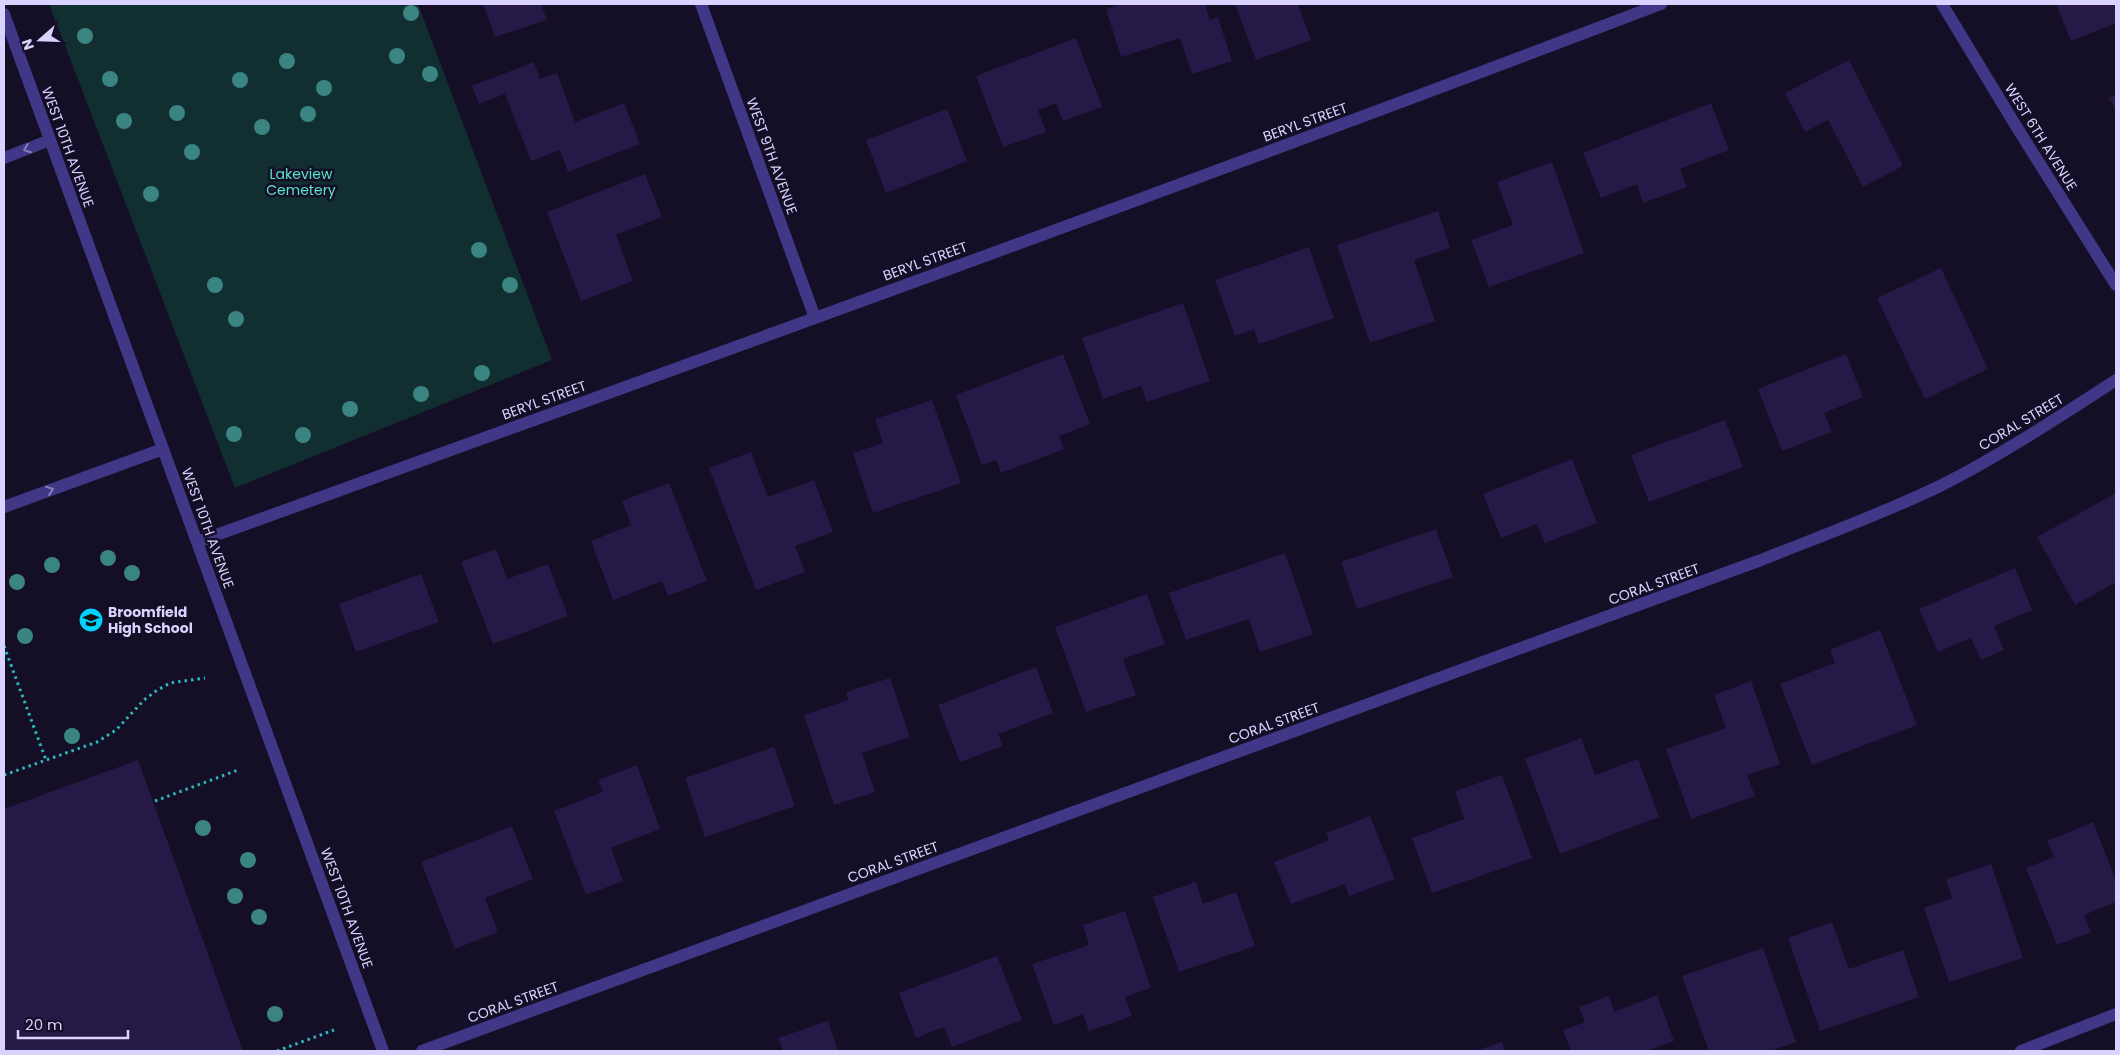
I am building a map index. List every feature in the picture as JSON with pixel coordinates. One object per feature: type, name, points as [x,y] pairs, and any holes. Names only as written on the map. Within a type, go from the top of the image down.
[{"type":"street","name":"WEST 9TH AVENUE","points":[[701,4],[815,318]]},
{"type":"street","name":"BERYL STREET","points":[[197,542],[815,318],[1661,4]]},
{"type":"street","name":"WEST 6TH AVENUE","points":[[1942,4],[2116,285]]},
{"type":"street","name":"WEST 10TH AVENUE","points":[[4,14],[383,1051]]},
{"type":"street","points":[[4,158],[50,140]]},
{"type":"street","name":"CORAL STREET","points":[[422,1051],[1761,560],[1882,512],[1941,486],[2000,453],[2116,380]]},
{"type":"street","points":[[4,507],[163,449]]},
{"type":"street","points":[[2021,1051],[2116,1014]]},
{"type":"path","points":[[4,646],[46,760]]},
{"type":"path","points":[[4,775],[97,742],[116,730],[144,700],[170,683],[205,678]]},
{"type":"path","points":[[156,801],[238,770]]},
{"type":"path","points":[[277,1051],[334,1030]]},
{"type":"green space","name":"Lakeview Cemetery","points":[[49,4],[418,4],[552,360],[235,488]]},
{"type":"building","points":[[483,4],[541,4],[547,20],[495,37]]},
{"type":"building","points":[[1122,4],[1205,4],[1210,20],[1218,17],[1232,61],[1192,74],[1180,38],[1121,57],[1106,9]]},
{"type":"building","points":[[1235,4],[1298,4],[1311,40],[1256,60]]},
{"type":"building","points":[[2056,4],[2116,4],[2116,23],[2071,41]]},
{"type":"building","points":[[1076,38],[1102,107],[1063,121],[1056,103],[1038,110],[1046,132],[1003,147],[976,76]]},
{"type":"building","points":[[1849,60],[1903,166],[1863,187],[1828,120],[1805,132],[1785,93]]},
{"type":"building","points":[[534,62],[540,79],[557,73],[575,122],[624,103],[640,144],[568,172],[560,150],[531,161],[505,94],[479,104],[472,86]]},
{"type":"building","points":[[2116,94],[2116,109],[2109,98]]},
{"type":"building","points":[[1711,103],[1729,150],[1680,169],[1687,187],[1643,203],[1637,184],[1601,198],[1583,153]]},
{"type":"building","points":[[947,109],[967,161],[886,193],[866,140]]},
{"type":"building","points":[[1552,162],[1584,253],[1489,287],[1471,240],[1513,225],[1497,182]]},
{"type":"building","points":[[645,174],[662,217],[616,235],[633,281],[581,301],[547,212]]},
{"type":"building","points":[[1438,211],[1450,248],[1414,260],[1435,321],[1370,343],[1337,245]]},
{"type":"building","points":[[1309,247],[1334,318],[1259,344],[1254,329],[1235,336],[1215,280]]},
{"type":"building","points":[[1941,268],[1988,369],[1925,399],[1877,298]]},
{"type":"building","points":[[1183,303],[1210,381],[1147,402],[1141,386],[1103,399],[1082,338]]},
{"type":"building","points":[[1063,354],[1090,424],[1059,436],[1064,449],[1001,473],[996,460],[982,465],[956,395]]},
{"type":"building","points":[[1846,354],[1863,397],[1824,413],[1832,432],[1782,451],[1758,389]]},
{"type":"building","points":[[932,400],[961,483],[873,513],[853,453],[883,443],[875,419]]},
{"type":"building","points":[[1725,420],[1743,467],[1649,502],[1631,455]]},
{"type":"building","points":[[751,452],[768,497],[814,480],[833,532],[795,546],[805,572],[756,590],[709,468]]},
{"type":"building","points":[[1572,459],[1597,523],[1545,543],[1537,524],[1501,538],[1483,494]]},
{"type":"building","points":[[669,483],[707,581],[668,596],[662,581],[613,600],[591,541],[631,525],[622,501]]},
{"type":"building","points":[[2116,493],[2116,582],[2075,605],[2037,537]]},
{"type":"building","points":[[1436,529],[1453,577],[1357,609],[1341,562]]},
{"type":"building","points":[[496,549],[507,579],[548,564],[568,616],[493,644],[461,562]]},
{"type":"building","points":[[1285,553],[1313,634],[1260,652],[1249,619],[1186,640],[1169,593]]},
{"type":"building","points":[[2015,568],[2032,610],[1994,626],[2004,650],[1981,660],[1971,638],[1938,652],[1919,609]]},
{"type":"building","points":[[421,574],[439,622],[356,652],[339,604]]},
{"type":"building","points":[[1147,594],[1165,644],[1123,659],[1136,695],[1086,712],[1055,627]]},
{"type":"building","points":[[1880,630],[1917,725],[1812,765],[1780,684],[1835,663],[1830,650]]},
{"type":"building","points":[[1036,667],[1053,713],[998,734],[1003,746],[960,762],[938,705]]},
{"type":"building","points":[[890,678],[910,737],[862,753],[875,792],[834,805],[804,715],[848,700],[846,692]]},
{"type":"building","points":[[1751,681],[1780,764],[1747,775],[1755,796],[1691,819],[1666,749],[1726,728],[1714,695]]},
{"type":"building","points":[[1581,738],[1595,775],[1638,759],[1659,817],[1560,854],[1525,759]]},
{"type":"building","points":[[774,747],[795,806],[705,837],[685,778]]},
{"type":"building","points":[[138,760],[243,1051],[4,1051],[4,809]]},
{"type":"building","points":[[637,765],[660,829],[611,848],[623,881],[586,895],[554,811],[603,792],[598,780]]},
{"type":"building","points":[[1502,775],[1532,858],[1432,893],[1412,838],[1464,819],[1455,791]]},
{"type":"building","points":[[1370,816],[1395,879],[1349,896],[1345,884],[1291,904],[1274,862],[1329,840],[1326,833]]},
{"type":"building","points":[[2093,822],[2116,881],[2116,902],[2084,915],[2091,932],[2057,945],[2026,868],[2054,857],[2047,841]]},
{"type":"building","points":[[512,826],[533,879],[485,898],[498,932],[455,949],[421,862]]},
{"type":"building","points":[[1991,864],[2023,958],[1949,982],[1924,908],[1952,898],[1946,879]]},
{"type":"building","points":[[1196,882],[1203,904],[1236,892],[1255,946],[1179,972],[1153,897]]},
{"type":"building","points":[[1125,911],[1151,988],[1125,997],[1132,1016],[1089,1031],[1083,1014],[1054,1025],[1032,964],[1089,945],[1083,925]]},
{"type":"building","points":[[1832,922],[1849,969],[1903,950],[1919,997],[1820,1031],[1788,938]]},
{"type":"building","points":[[1763,948],[1796,1042],[1770,1051],[1709,1051],[1682,976]]},
{"type":"building","points":[[997,956],[1022,1020],[952,1047],[944,1027],[916,1038],[899,993]]},
{"type":"building","points":[[1657,995],[1674,1041],[1647,1051],[1571,1051],[1563,1030],[1585,1022],[1579,1007],[1609,996],[1614,1012]]},
{"type":"building","points":[[828,1021],[838,1051],[783,1051],[778,1038]]},
{"type":"building","points":[[1502,1042],[1505,1051],[1475,1051]]},
{"type":"place","name":"Broomfield High School","points":[[91,620]]}]
